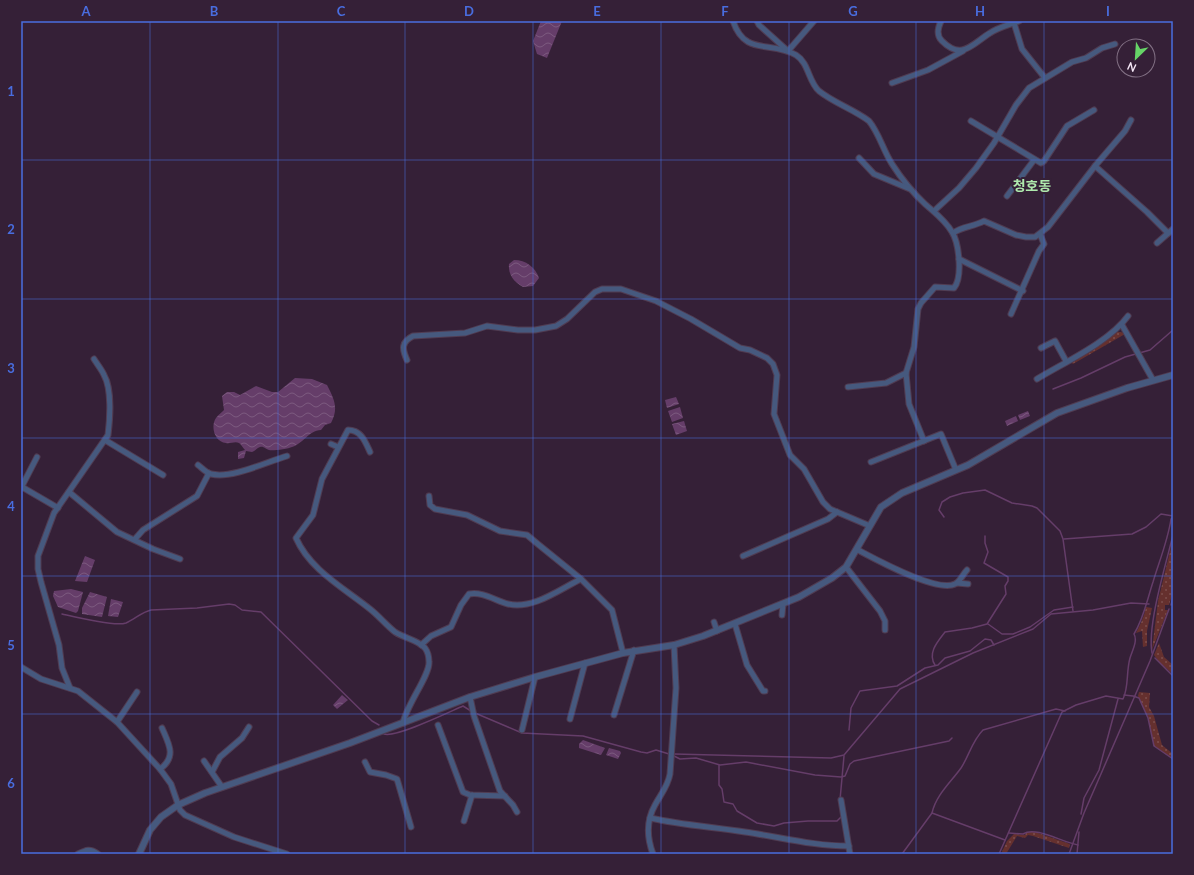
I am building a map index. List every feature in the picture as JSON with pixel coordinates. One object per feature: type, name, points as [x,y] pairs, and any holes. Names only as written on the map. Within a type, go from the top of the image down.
[{"type":"street","points":[[733,21],[736,30],[747,42],[788,51]]},
{"type":"street","points":[[757,21],[758,25],[788,51],[802,60],[810,80],[819,90],[858,113],[872,124],[885,153],[910,190],[934,211],[953,233],[959,259],[959,275],[954,288],[935,287],[921,303],[918,309],[914,347],[906,373],[909,404],[924,441]]},
{"type":"street","points":[[788,51],[814,21]]},
{"type":"street","points":[[941,21],[938,30],[940,38],[948,46],[958,51],[966,50]]},
{"type":"street","points":[[892,83],[928,70],[966,50],[990,33],[1016,22],[1022,50],[1045,78]]},
{"type":"street","points":[[934,211],[959,188],[976,168],[998,137],[1022,96],[1030,88],[1072,62],[1093,55],[1102,48],[1115,44]]},
{"type":"street","points":[[971,121],[1041,163],[1044,161],[1067,126],[1094,110]]},
{"type":"street","points":[[953,233],[963,227],[975,226],[984,221],[1016,235],[1035,237],[1040,234],[1048,227],[1095,166],[1125,131],[1131,120]]},
{"type":"street","points":[[859,158],[874,174],[910,190]]},
{"type":"street","points":[[1007,196],[1034,160]]},
{"type":"street","points":[[1095,166],[1148,212],[1168,233]]},
{"type":"street","points":[[1156,243],[1173,229]]},
{"type":"street","points":[[1011,314],[1023,291],[1039,251],[1044,244],[1040,234]]},
{"type":"street","points":[[959,259],[1023,291]]},
{"type":"street","points":[[407,360],[403,352],[403,344],[407,339],[413,336],[465,333],[487,326],[518,330],[548,328],[556,326],[566,319],[594,292],[602,289],[621,290],[641,295],[691,319],[740,348],[759,353],[773,364],[778,375],[774,414],[790,455],[804,469],[823,502],[830,509],[870,526]]},
{"type":"street","points":[[1037,379],[1099,342],[1122,325],[1128,316]]},
{"type":"street","points":[[1122,325],[1154,380]]},
{"type":"street","points":[[1041,348],[1055,341],[1066,361]]},
{"type":"street","points":[[70,688],[62,668],[59,645],[38,569],[38,556],[58,508],[108,435],[110,422],[109,395],[105,376],[94,359]]},
{"type":"street","points":[[848,387],[886,383],[906,373]]},
{"type":"street","points":[[139,854],[150,830],[161,817],[178,805],[222,787],[402,723],[470,697],[535,677],[634,650],[674,644],[717,631],[783,604],[814,589],[846,567],[858,550],[881,507],[888,501],[902,493],[968,465],[1057,413],[1078,404],[1173,375]]},
{"type":"street","points":[[370,452],[364,438],[353,430],[348,430],[322,479],[313,515],[296,538],[305,556],[321,571],[396,632],[421,645],[428,652],[429,666],[405,711],[402,723]]},
{"type":"street","points":[[871,462],[941,434],[956,470]]},
{"type":"street","points":[[105,440],[163,476]]},
{"type":"street","points":[[331,444],[338,448]]},
{"type":"street","points":[[37,456],[22,488],[58,508]]},
{"type":"street","points":[[198,465],[209,473],[235,473],[287,456]]},
{"type":"street","points":[[135,539],[143,530],[197,496],[209,473]]},
{"type":"street","points":[[69,492],[109,527],[153,549],[180,559]]},
{"type":"street","points":[[429,496],[430,505],[435,509],[467,515],[493,528],[527,536],[581,578],[612,610],[624,653]]},
{"type":"street","points":[[743,556],[828,519],[837,512]]},
{"type":"street","points":[[858,550],[907,575],[939,584],[968,584]]},
{"type":"street","points":[[846,567],[880,611],[885,621],[884,630]]},
{"type":"street","points":[[957,583],[967,570]]},
{"type":"street","points":[[421,645],[431,636],[451,627],[461,605],[469,594],[481,595],[511,605],[525,604],[538,600],[581,578]]},
{"type":"street","points":[[782,615],[783,604]]},
{"type":"street","points":[[714,622],[717,631]]},
{"type":"street","points":[[735,624],[749,670],[763,691],[765,691]]},
{"type":"street","points":[[654,853],[648,841],[650,818],[654,807],[667,785],[670,774],[676,688],[674,644]]},
{"type":"street","points":[[614,715],[634,650]]},
{"type":"street","points":[[570,719],[585,664]]},
{"type":"street","points":[[21,667],[41,679],[78,691],[117,722],[160,769],[171,784],[180,810],[185,815],[234,837],[287,854]]},
{"type":"street","points":[[522,730],[535,677]]},
{"type":"street","points":[[117,722],[137,692]]},
{"type":"street","points":[[470,697],[474,716],[500,791],[517,812]]},
{"type":"street","points":[[438,724],[462,790],[472,795],[505,796]]},
{"type":"street","points":[[212,772],[220,757],[242,738],[249,727]]},
{"type":"street","points":[[160,769],[170,759],[172,751],[162,728]]},
{"type":"street","points":[[204,761],[222,787]]},
{"type":"street","points":[[365,762],[370,772],[397,779],[411,827]]},
{"type":"street","points":[[464,821],[472,795]]},
{"type":"street","points":[[841,800],[850,854]]},
{"type":"street","points":[[650,818],[762,835],[788,841],[825,846],[848,846]]},
{"type":"street","points":[[78,854],[92,850],[98,854]]},
{"type":"shaded area","points":[[1116,332],[1125,334],[1073,364],[1071,362]]},
{"type":"shaded area","points":[[1173,539],[1173,592],[1169,605],[1165,605],[1165,610],[1168,610],[1152,650],[1158,601]]},
{"type":"shaded area","points":[[1146,607],[1152,608],[1147,631],[1147,646],[1143,647],[1142,631],[1136,633]]},
{"type":"shaded area","points":[[1159,643],[1164,657],[1173,665],[1173,674],[1159,662],[1154,655]]},
{"type":"shaded area","points":[[1139,692],[1150,693],[1149,707],[1154,716],[1162,745],[1173,754],[1173,759],[1154,746],[1148,717],[1138,696]]},
{"type":"shaded area","points":[[1027,832],[1035,832],[1070,844],[1069,848],[1028,835],[1025,838],[1017,836],[1006,854],[1001,854],[1007,841],[1014,834],[1025,835]]},
{"type":"water","points":[[541,21],[562,21],[547,58],[537,54],[533,41]]},
{"type":"water","points":[[514,260],[522,261],[530,265],[535,271],[539,278],[533,286],[523,287],[512,278],[509,264]]},
{"type":"water","points":[[295,378],[312,379],[327,385],[335,404],[335,413],[331,423],[325,425],[321,430],[309,435],[300,443],[292,447],[268,450],[260,447],[252,452],[246,451],[244,458],[238,459],[238,452],[245,450],[241,445],[237,442],[222,442],[216,437],[215,434],[213,426],[214,422],[224,410],[222,396],[227,392],[234,392],[240,395],[256,386],[272,392],[278,392]]},
{"type":"water","points":[[676,397],[679,404],[667,408],[665,400]]},
{"type":"water","points":[[680,407],[683,418],[672,422],[668,411]]},
{"type":"water","points":[[1028,411],[1030,416],[1020,420],[1018,415]]},
{"type":"water","points":[[1016,416],[1018,421],[1007,426],[1005,421]]},
{"type":"water","points":[[684,421],[687,431],[676,435],[672,424]]},
{"type":"water","points":[[85,556],[95,560],[87,582],[75,581]]},
{"type":"water","points":[[71,589],[83,592],[78,611],[76,613],[58,607],[53,596],[54,591]]},
{"type":"water","points":[[90,592],[107,597],[102,617],[82,614],[82,608]]},
{"type":"water","points":[[111,599],[123,602],[118,617],[108,616]]},
{"type":"water","points":[[342,695],[348,700],[337,709],[333,705]]},
{"type":"water","points":[[583,740],[605,748],[601,755],[579,748],[579,744]]},
{"type":"water","points":[[609,748],[620,751],[621,753],[618,759],[606,755]]},
{"type":"waterway","points":[[1053,389],[1081,378],[1125,357],[1150,350],[1173,330]]},
{"type":"waterway","points":[[944,517],[939,510],[942,502],[950,497],[963,493],[985,490],[1012,503],[1037,508],[1060,531],[1063,539],[1073,611]]},
{"type":"waterway","points":[[1064,539],[1132,534],[1146,527],[1161,514],[1173,516]]},
{"type":"waterway","points":[[999,854],[1062,712],[1076,705],[1106,696],[1123,699],[1126,690],[1130,658],[1135,643],[1134,634],[1145,609],[1166,543],[1171,519],[1173,517]]},
{"type":"waterway","points":[[1152,653],[1152,627],[1173,535]]},
{"type":"waterway","points":[[935,665],[932,656],[934,647],[945,632],[987,624],[1006,594],[1005,586],[1008,581],[1008,577],[984,563],[988,552],[985,543],[985,536]]},
{"type":"waterway","points":[[1171,605],[1173,597]]},
{"type":"waterway","points":[[674,754],[831,758],[844,755],[900,689],[973,653],[1033,629],[1051,614],[1093,610],[1131,603],[1149,604]]},
{"type":"waterway","points":[[62,614],[94,621],[120,624],[126,623],[151,610],[197,608],[229,604],[235,605],[242,610],[261,612],[372,721],[379,725]]},
{"type":"waterway","points":[[988,624],[1002,634],[1013,634],[1030,627],[1054,610],[1073,607]]},
{"type":"waterway","points":[[1069,854],[1084,813],[1150,661],[1169,609]]},
{"type":"waterway","points":[[849,730],[851,708],[860,691],[897,686],[925,668],[938,665],[945,658],[970,651],[985,639],[991,640],[994,645]]},
{"type":"waterway","points":[[1155,658],[1173,676]]},
{"type":"waterway","points":[[1124,695],[1139,698],[1148,718],[1154,746],[1173,759]]},
{"type":"waterway","points":[[1081,814],[1084,798],[1099,770],[1118,699]]},
{"type":"waterway","points":[[384,734],[390,734],[411,728],[463,706],[471,711]]},
{"type":"waterway","points":[[932,813],[940,795],[961,768],[976,739],[983,730],[1056,709],[1065,711]]},
{"type":"waterway","points":[[475,713],[522,733],[583,736],[641,752],[647,753],[656,750],[669,754]]},
{"type":"waterway","points":[[674,756],[680,759],[696,758],[720,765],[746,762],[815,775],[841,777],[845,776],[850,764],[854,761],[949,741],[952,738]]},
{"type":"waterway","points":[[840,800],[844,756]]},
{"type":"waterway","points":[[719,765],[719,785],[722,789],[724,802],[733,804],[737,811],[757,823],[774,826],[784,823],[808,821],[837,821],[841,817]]},
{"type":"waterway","points":[[902,854],[932,813],[1005,840]]},
{"type":"waterway","points":[[1077,854],[1079,832]]},
{"type":"waterway","points":[[1009,833],[1042,833],[1078,845]]},
{"type":"district","name":"청호동","points":[[1032,185]]}]
